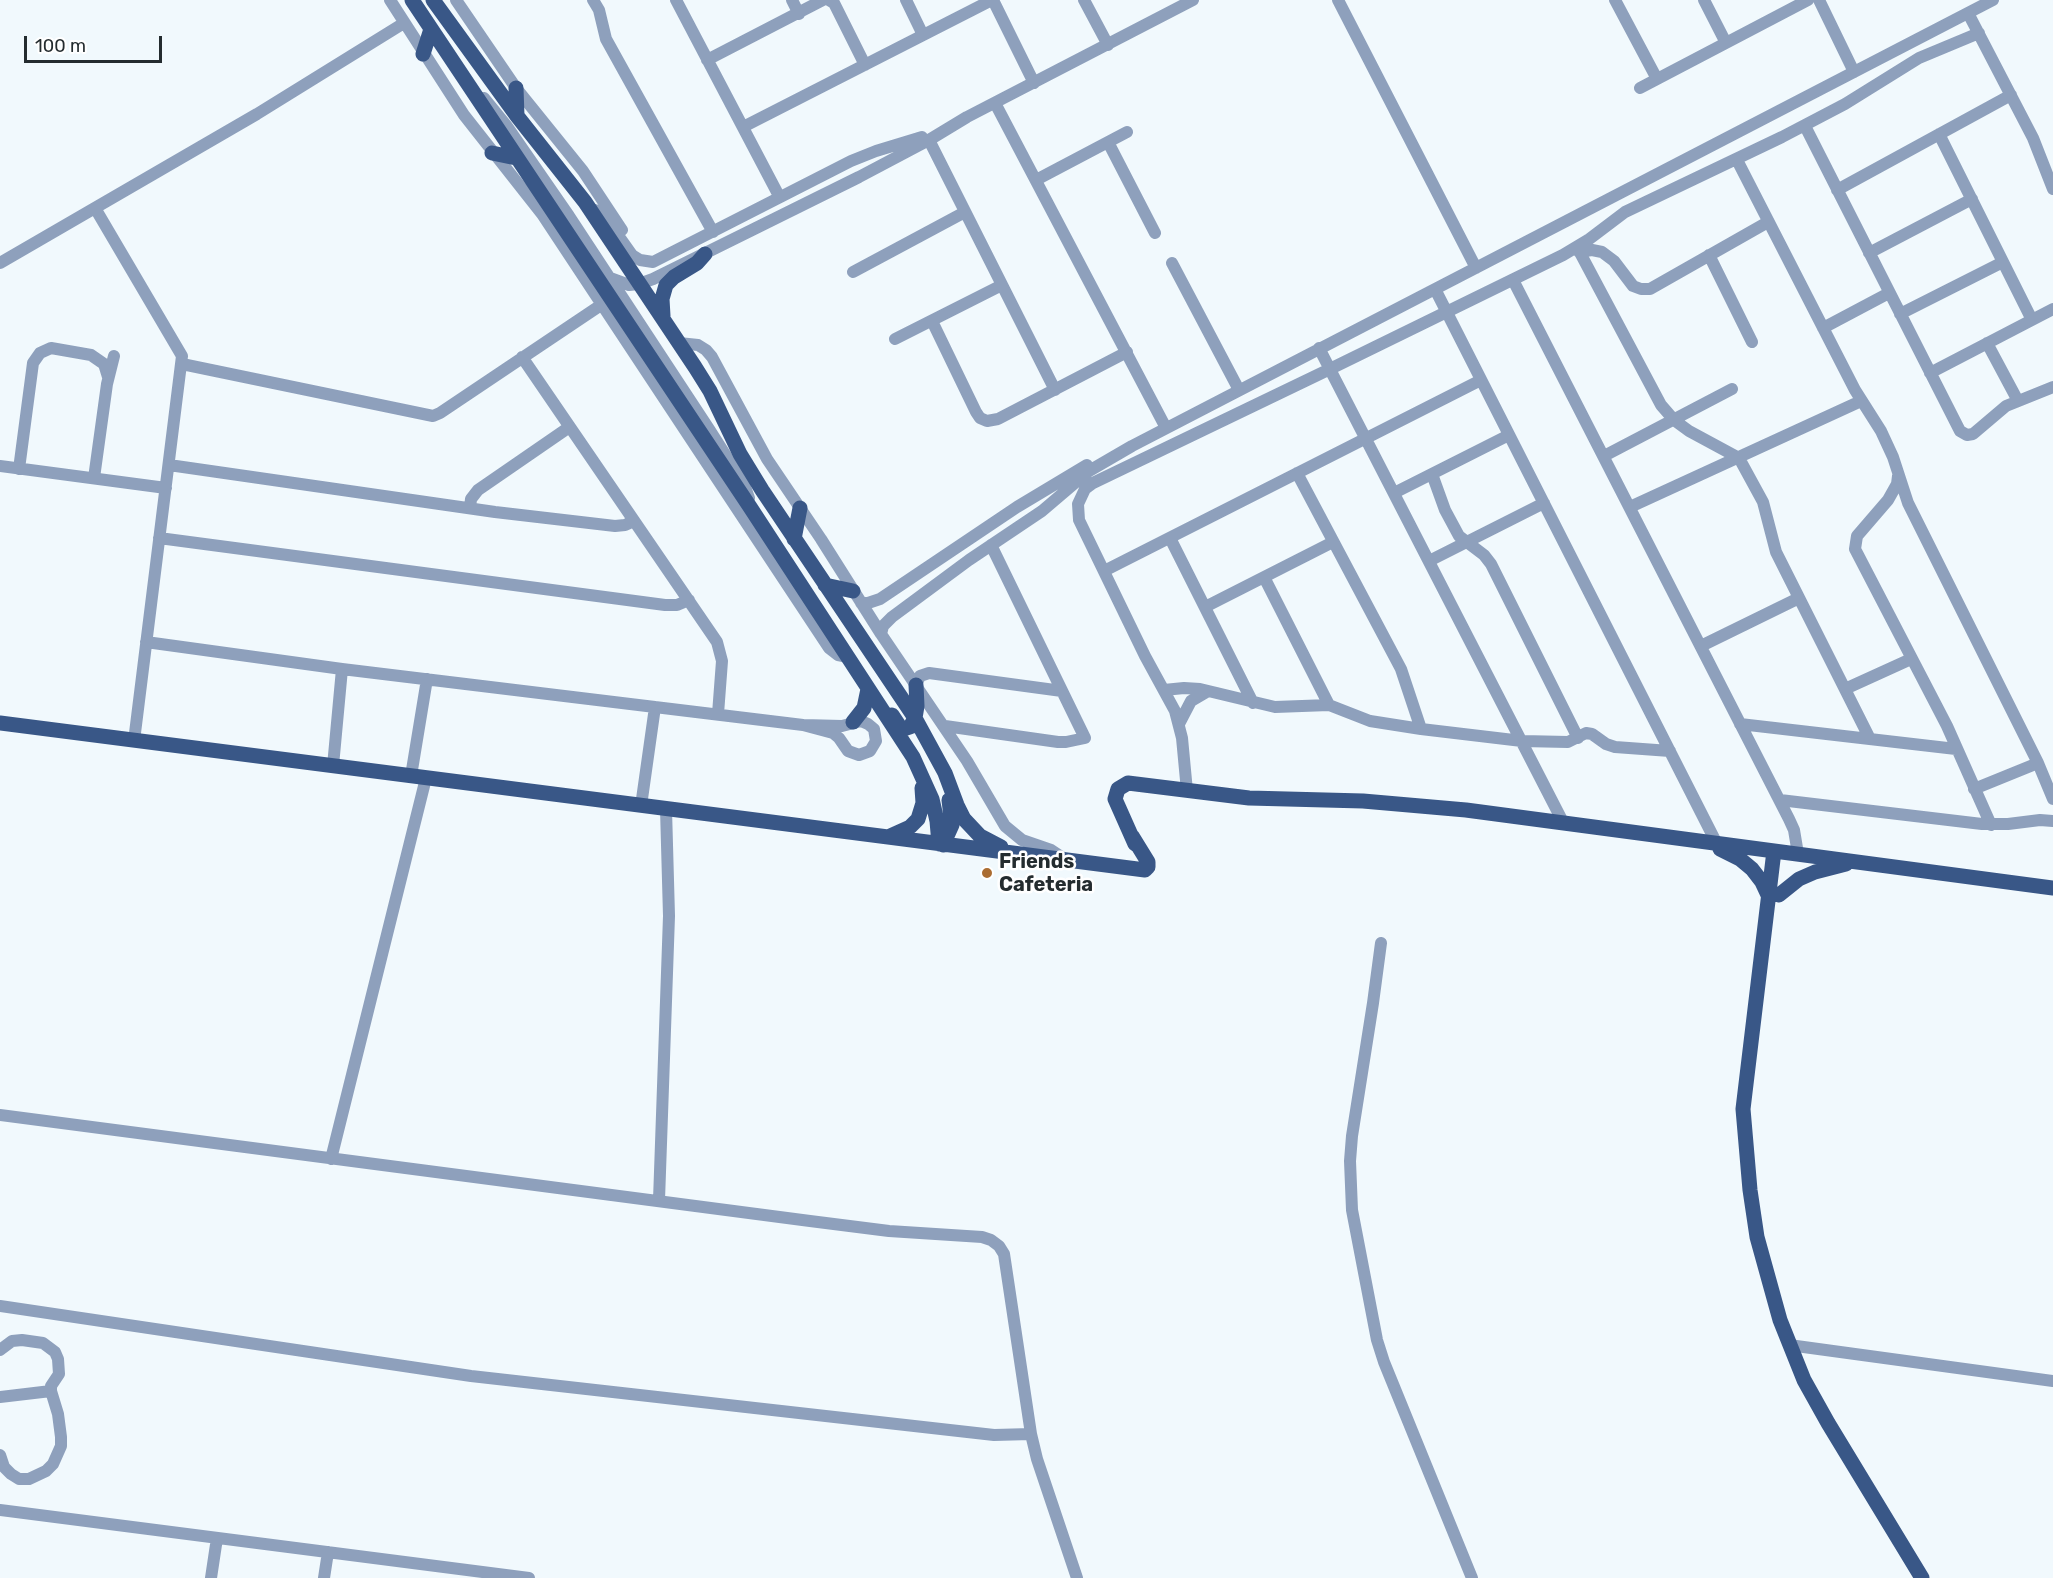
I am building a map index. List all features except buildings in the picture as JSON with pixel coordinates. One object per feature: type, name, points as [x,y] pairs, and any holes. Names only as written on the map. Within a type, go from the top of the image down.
[{"type":"main road","points":[[412,0],[703,446],[750,507],[912,757],[928,788],[935,810],[941,844]]},
{"type":"main road","points":[[433,0],[517,116],[585,202],[679,343],[710,391],[751,472],[915,718],[945,773],[960,812],[969,826],[987,841],[1013,853]]},
{"type":"main road","points":[[423,54],[431,29]]},
{"type":"main road","points":[[516,88],[517,116]]},
{"type":"main road","points":[[492,153],[516,158]]},
{"type":"main road","points":[[663,319],[662,299],[666,285],[674,277],[697,263],[701,247]]},
{"type":"main road","points":[[794,539],[800,508]]},
{"type":"main road","points":[[825,585],[857,597]]},
{"type":"main road","points":[[871,695],[887,708],[902,729],[908,728],[915,718],[916,685]]},
{"type":"main road","points":[[853,722],[871,695]]},
{"type":"main road","points":[[0,723],[1142,871],[1148,867],[1148,862],[1132,836]]},
{"type":"main road","points":[[887,837],[906,830],[915,823],[921,814],[923,803],[919,779],[893,729]]},
{"type":"main road","points":[[934,755],[946,786],[952,818],[950,832],[941,844]]},
{"type":"main road","points":[[1123,868],[1135,857],[1136,846],[1115,800],[1116,792],[1121,786],[1132,783],[1249,798],[1363,801],[1424,806],[2053,888]]},
{"type":"main road","points":[[1711,843],[1746,864],[1774,896]]},
{"type":"main road","points":[[1786,852],[1774,896],[1746,1147],[1757,1237],[1772,1295],[1789,1345],[1815,1402],[1922,1578]]},
{"type":"main road","points":[[1774,896],[1807,876],[1836,866],[1858,862]]},
{"type":"street","points":[[390,0],[464,115],[532,201],[601,305],[703,446],[829,648],[838,655],[848,657]]},
{"type":"street","points":[[456,0],[516,88],[583,171],[637,249],[653,254],[701,247]]},
{"type":"street","points":[[593,0],[599,10],[606,39],[713,232]]},
{"type":"street","points":[[677,0],[779,196]]},
{"type":"street","points":[[792,0],[799,14]]},
{"type":"street","points":[[707,60],[823,0]]},
{"type":"street","points":[[829,0],[834,3],[865,64]]},
{"type":"street","points":[[906,0],[923,35]]},
{"type":"street","points":[[743,127],[992,0],[1034,83]]},
{"type":"street","points":[[1084,0],[1107,45]]},
{"type":"street","points":[[610,278],[629,285],[639,284],[701,247],[928,140],[967,117],[1193,0]]},
{"type":"street","points":[[1338,0],[1476,268]]},
{"type":"street","points":[[1615,0],[1657,79]]},
{"type":"street","points":[[1704,0],[1726,43]]},
{"type":"street","points":[[1640,88],[1726,43],[1786,5],[1808,0]]},
{"type":"street","points":[[1819,0],[1854,72]]},
{"type":"street","points":[[881,634],[889,620],[991,545],[1042,511],[1089,471],[1132,446],[1993,0]]},
{"type":"street","points":[[811,7],[826,6],[838,13]]},
{"type":"street","points":[[1968,13],[2039,150],[2053,189]]},
{"type":"street","points":[[0,263],[257,114],[404,23]]},
{"type":"street","points":[[1187,791],[1179,724],[1078,515],[1079,499],[1089,486],[1578,250],[1625,212],[1805,126],[1919,58],[1979,33]]},
{"type":"street","points":[[465,81],[483,97],[502,120],[610,278],[744,484],[750,499],[750,507]]},
{"type":"street","points":[[1837,189],[2011,96]]},
{"type":"street","points":[[995,103],[1166,428]]},
{"type":"street","points":[[585,202],[608,223],[632,255],[644,261],[658,261],[701,247],[713,232],[779,196],[863,156],[919,139],[967,117]]},
{"type":"street","points":[[1805,126],[1960,431],[1964,435],[1973,434],[2006,406],[2053,387]]},
{"type":"street","points":[[1036,180],[1126,132]]},
{"type":"street","points":[[1939,134],[2032,320]]},
{"type":"street","points":[[928,140],[1055,390]]},
{"type":"street","points":[[1108,142],[1155,232]]},
{"type":"street","points":[[1737,160],[1861,401],[1881,431],[1893,457],[1913,514],[2038,764],[2053,799]]},
{"type":"street","points":[[1869,253],[1972,200]]},
{"type":"street","points":[[95,208],[182,356],[134,741]]},
{"type":"street","points":[[853,272],[965,213]]},
{"type":"street","points":[[1578,250],[1592,250],[1607,255],[1629,283],[1645,290],[1768,222]]},
{"type":"street","points":[[1578,250],[1653,394],[1674,420],[1689,431],[1739,458],[1763,502],[1773,544],[1870,739]]},
{"type":"street","points":[[1709,255],[1752,342]]},
{"type":"street","points":[[1900,314],[2003,262]]},
{"type":"street","points":[[1172,263],[1239,390]]},
{"type":"street","points":[[1513,280],[1780,800],[1794,830],[1786,852]]},
{"type":"street","points":[[895,339],[1002,285]]},
{"type":"street","points":[[1435,288],[1670,751],[1711,843]]},
{"type":"street","points":[[1823,328],[1889,293]]},
{"type":"street","points":[[182,364],[429,416],[440,413],[601,305]]},
{"type":"street","points":[[1930,373],[2053,309]]},
{"type":"street","points":[[932,321],[976,412],[984,420],[995,421],[1127,352]]},
{"type":"street","points":[[679,343],[698,345],[710,353],[767,459],[881,634],[945,726],[1005,826],[1022,840],[1051,850],[1067,861]]},
{"type":"street","points":[[1987,343],[2018,401]]},
{"type":"street","points":[[19,469],[33,363],[40,353],[51,348],[91,355],[101,360],[108,377]]},
{"type":"street","points":[[1319,348],[1564,824]]},
{"type":"street","points":[[94,478],[108,377],[114,356]]},
{"type":"street","points":[[522,357],[568,428],[720,648],[722,661],[718,714]]},
{"type":"street","points":[[1104,571],[1481,380]]},
{"type":"street","points":[[1604,456],[1732,389]]},
{"type":"street","points":[[1630,507],[1861,401]]},
{"type":"street","points":[[470,508],[471,499],[478,490],[568,428]]},
{"type":"street","points":[[1394,493],[1509,435]]},
{"type":"street","points":[[857,597],[873,602],[880,599],[1036,494],[1095,461],[1132,446]]},
{"type":"street","points":[[169,465],[470,508],[615,526],[634,521]]},
{"type":"street","points":[[0,466],[166,488]]},
{"type":"street","points":[[1297,473],[1401,669],[1421,729]]},
{"type":"street","points":[[1431,474],[1451,524],[1466,542],[1476,548],[1491,564],[1578,738]]},
{"type":"street","points":[[1898,475],[1897,484],[1888,500],[1857,536],[1855,549],[1947,726],[1990,825]]},
{"type":"street","points":[[1429,561],[1544,503]]},
{"type":"street","points":[[159,538],[665,605],[677,605],[689,600]]},
{"type":"street","points":[[1170,538],[1253,702]]},
{"type":"street","points":[[1205,607],[1333,542]]},
{"type":"street","points":[[945,726],[1058,742],[1085,738],[991,545]]},
{"type":"street","points":[[920,573],[885,603],[885,609],[889,612],[894,611],[918,594],[931,589]]},
{"type":"street","points":[[1264,577],[1329,705]]},
{"type":"street","points":[[1701,646],[1799,598]]},
{"type":"street","points":[[146,642],[342,669],[803,725],[836,726],[865,722],[872,726],[876,733],[875,745],[867,754],[851,753],[833,733],[803,725]]},
{"type":"street","points":[[1845,689],[1911,658]]},
{"type":"street","points":[[333,766],[342,669]]},
{"type":"street","points":[[916,685],[920,676],[929,673],[1062,691]]},
{"type":"street","points":[[331,1159],[419,777],[427,679]]},
{"type":"street","points":[[1164,690],[1184,688],[1208,691],[1275,707],[1329,705],[1370,721],[1421,729],[1522,741],[1563,742],[1592,734],[1605,744],[1616,747],[1670,751]]},
{"type":"street","points":[[1179,724],[1191,701],[1208,691]]},
{"type":"street","points":[[641,806],[655,707]]},
{"type":"street","points":[[1740,724],[1956,749]]},
{"type":"street","points":[[1974,789],[2038,764]]},
{"type":"street","points":[[1780,800],[1990,825],[2040,820],[2053,821]]},
{"type":"street","points":[[659,1200],[669,916],[666,809]]},
{"type":"street","points":[[1381,943],[1352,1136],[1350,1170],[1352,1210],[1377,1340],[1384,1362],[1472,1578]]},
{"type":"street","points":[[0,1115],[889,1231],[982,1237],[991,1240],[1004,1254],[1031,1434],[1044,1484],[1077,1578]]},
{"type":"street","points":[[0,1306],[471,1376],[982,1434],[1031,1434]]},
{"type":"street","points":[[0,1350],[12,1341],[22,1340],[43,1343],[55,1352],[60,1366],[51,1391],[58,1414],[61,1437],[61,1446],[53,1464],[38,1476],[29,1479],[19,1479],[10,1474],[4,1467],[0,1455]]},
{"type":"street","points":[[1789,1345],[2053,1381]]},
{"type":"street","points":[[0,1397],[51,1391]]},
{"type":"street","points":[[0,1510],[529,1578]]},
{"type":"street","points":[[212,1578],[217,1538]]},
{"type":"street","points":[[324,1578],[328,1552]]},
{"type":"place","name":"Friends Cafeteria","points":[[987,873]]}]
